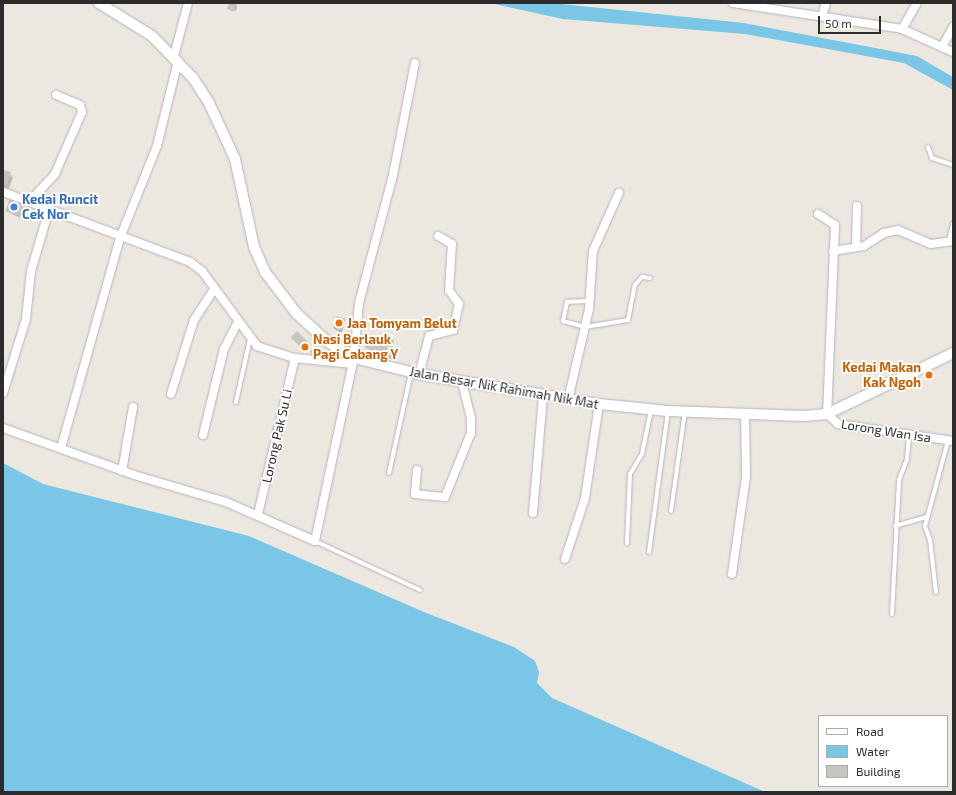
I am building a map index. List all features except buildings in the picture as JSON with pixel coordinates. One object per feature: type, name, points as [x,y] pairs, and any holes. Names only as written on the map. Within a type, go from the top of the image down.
[{"type":"street","name":"Jalan Besar Nik Rahimah Nik Mat","points":[[99,3],[146,31],[176,59],[209,103],[229,145],[242,186],[254,247],[265,272],[297,314],[328,342],[354,361],[462,382],[568,400],[651,410],[745,415],[827,414],[953,354]]},
{"type":"street","points":[[60,448],[120,238],[157,146],[188,3]]},
{"type":"street","points":[[733,3],[902,29],[953,52]]},
{"type":"street","points":[[822,16],[826,3]]},
{"type":"street","points":[[902,29],[917,3]]},
{"type":"street","points":[[942,47],[953,26]]},
{"type":"street","points":[[3,428],[122,471],[258,514],[315,541],[354,361],[359,303],[393,175],[415,63]]},
{"type":"street","points":[[29,202],[55,174],[82,112],[80,105],[56,95]]},
{"type":"street","points":[[568,400],[591,301],[593,251],[619,193]]},
{"type":"street","points":[[4,194],[29,202],[120,238],[190,262],[214,289],[250,339],[267,350],[295,358],[354,361]]},
{"type":"street","points":[[856,247],[857,206]]},
{"type":"street","points":[[3,393],[26,319],[31,271],[48,210]]},
{"type":"street","points":[[818,214],[835,225],[827,414]]},
{"type":"street","points":[[833,252],[856,247],[884,233],[898,230],[931,244],[951,241]]},
{"type":"street","points":[[415,373],[429,336],[453,330],[459,304],[449,288],[452,244],[438,236]]},
{"type":"street","points":[[172,394],[194,320],[214,289]]},
{"type":"street","points":[[203,435],[224,350],[238,322]]},
{"type":"street","name":"Lorong Pak Su Li","points":[[258,514],[295,358]]},
{"type":"street","points":[[417,470],[415,494],[445,497],[471,433],[471,418],[462,382]]},
{"type":"street","points":[[533,513],[543,396]]},
{"type":"street","points":[[565,559],[585,498],[599,404]]},
{"type":"street","points":[[122,471],[133,407]]},
{"type":"street","name":"Lorong Wan Isa","points":[[827,414],[838,424],[951,441]]},
{"type":"street","points":[[732,574],[745,492],[745,415]]},
{"type":"lane","points":[[928,147],[932,158],[953,165]]},
{"type":"lane","points":[[951,241],[953,224]]},
{"type":"lane","points":[[591,301],[567,302],[562,314],[566,324],[585,327],[628,320],[635,286],[642,277],[650,278]]},
{"type":"lane","points":[[236,402],[250,339]]},
{"type":"lane","points":[[389,473],[415,373]]},
{"type":"lane","points":[[627,543],[630,474],[642,454],[651,410]]},
{"type":"lane","points":[[649,552],[668,411]]},
{"type":"lane","points":[[671,511],[686,412]]},
{"type":"lane","points":[[892,614],[895,526],[899,480],[907,459],[909,435]]},
{"type":"lane","name":"Lorong Wan Isa","points":[[936,592],[930,540],[925,527],[951,441]]},
{"type":"lane","points":[[895,526],[927,517]]},
{"type":"lane","points":[[315,541],[420,590]]},
{"type":"water","points":[[490,3],[552,3],[744,23],[917,56],[953,77],[953,90],[904,63],[745,34],[563,19]]},
{"type":"water","points":[[3,463],[43,484],[249,536],[424,612],[514,647],[535,661],[539,672],[537,683],[552,698],[765,792],[3,792]]},
{"type":"place","name":"Kedai Runcit Cek Nor","points":[[14,207]]},
{"type":"place","name":"Jaa Tomyam Belut","points":[[339,323]]},
{"type":"place","name":"Nasi Berlauk Pagi Cabang Y","points":[[305,347]]},
{"type":"place","name":"Kedai Makan Kak Ngoh","points":[[929,375]]}]
